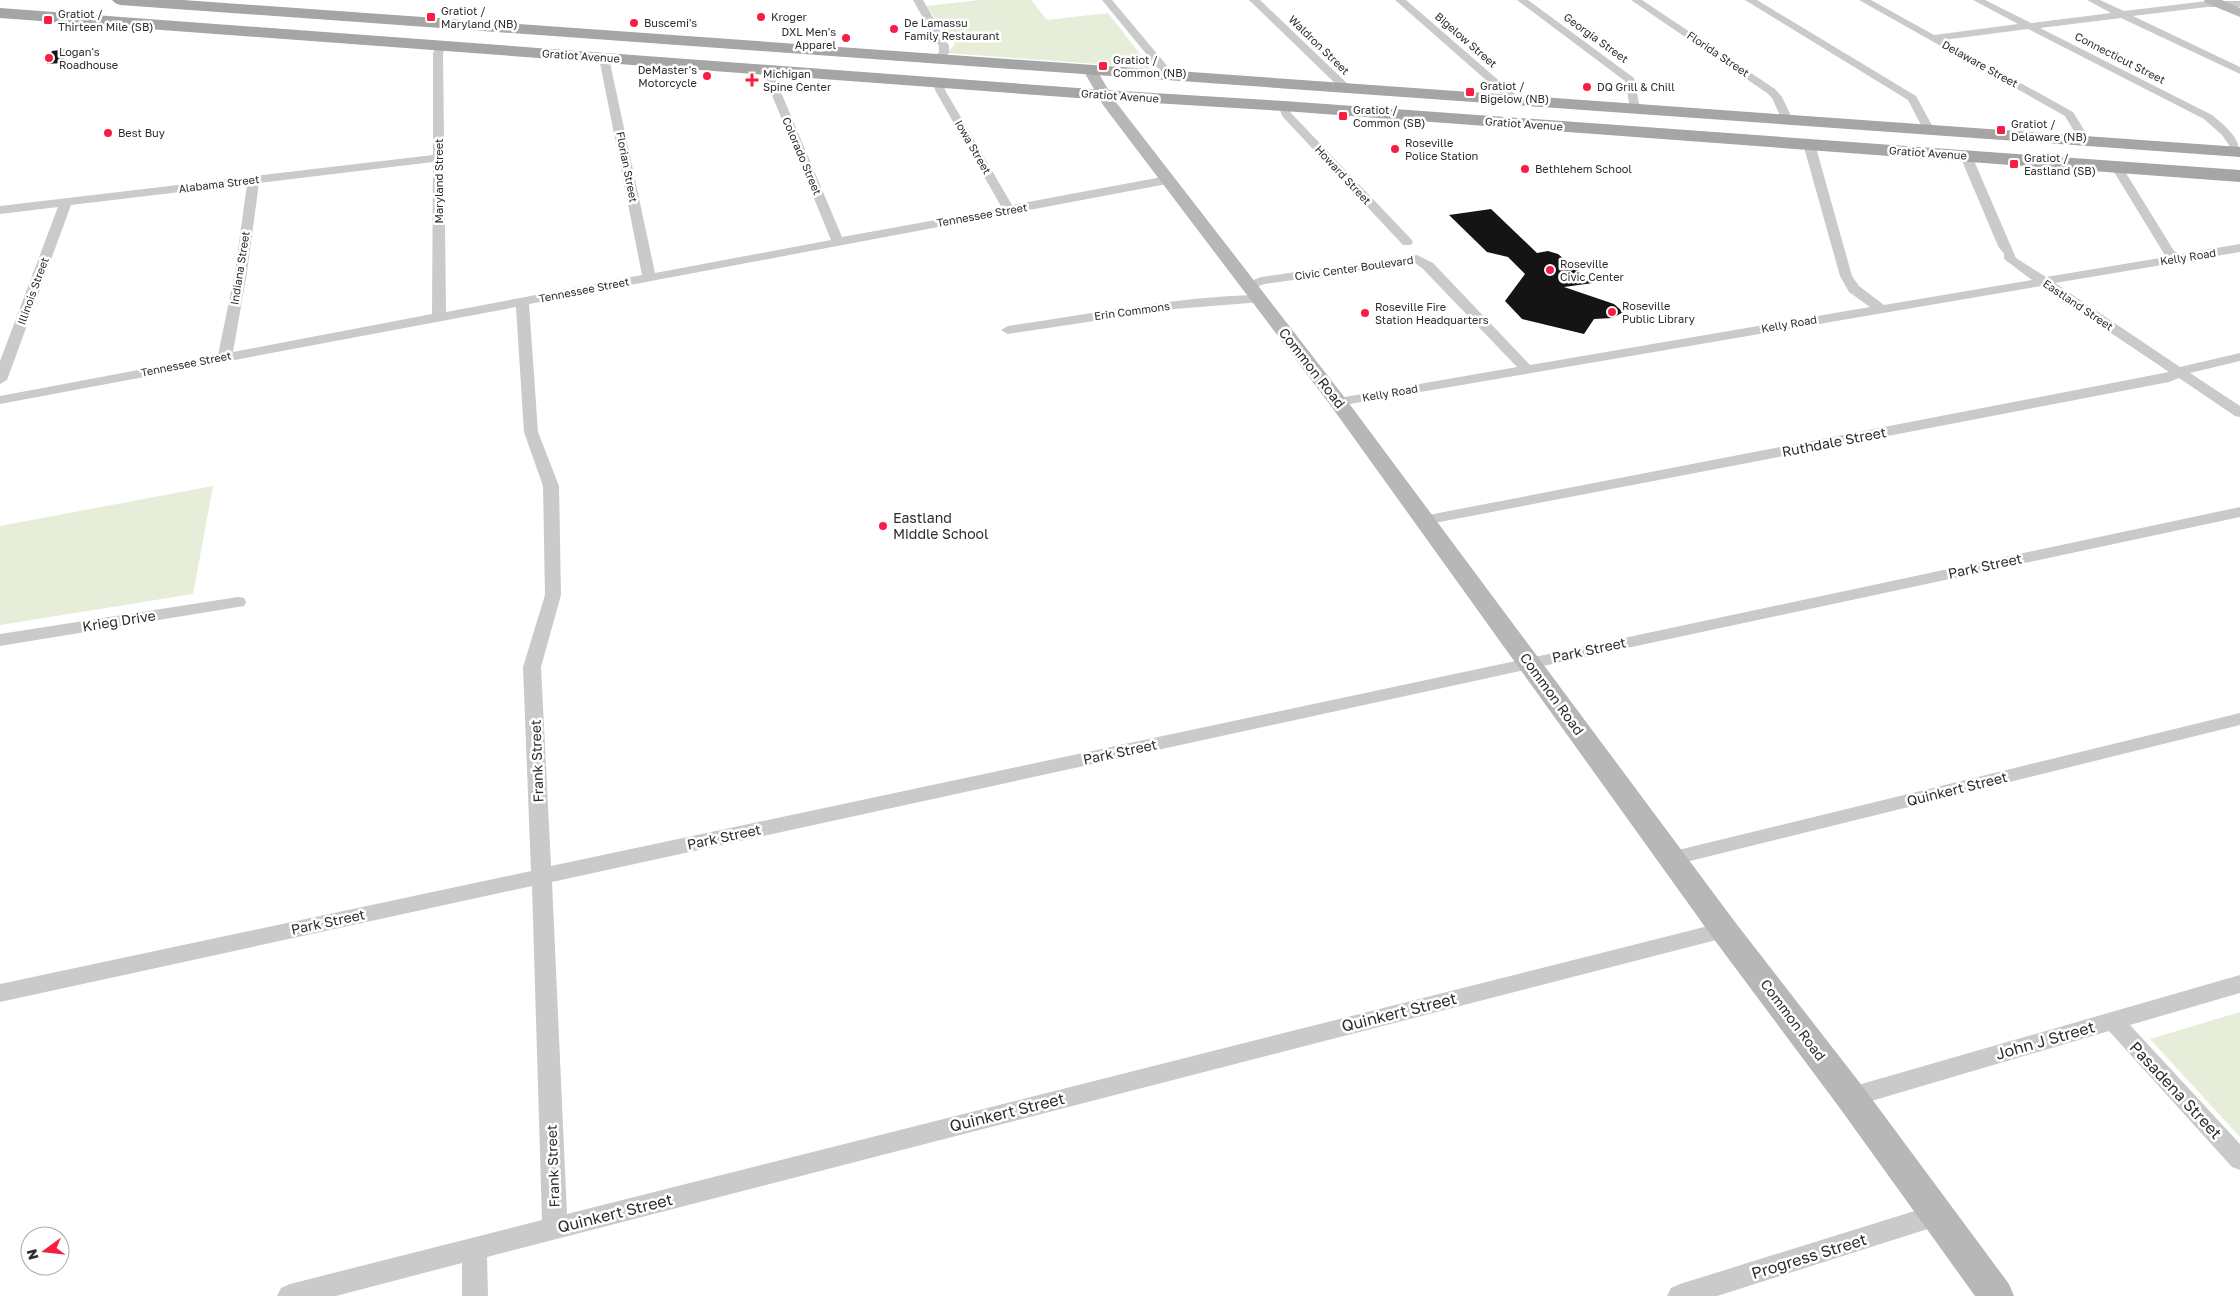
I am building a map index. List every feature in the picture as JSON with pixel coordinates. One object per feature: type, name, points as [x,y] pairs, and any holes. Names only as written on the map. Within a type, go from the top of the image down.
[{"type":"main road","points":[[0,11],[31,0]]},
{"type":"main road","name":"Gratiot Avenue","points":[[120,0],[2239,152]]},
{"type":"main road","points":[[117,21],[120,15],[149,2]]},
{"type":"main road","name":"Gratiot Avenue","points":[[0,11],[939,83],[1284,106],[2240,176]]},
{"type":"main road","points":[[355,39],[387,31],[396,26],[398,20]]},
{"type":"main road","points":[[502,50],[505,42],[510,39],[540,31]]},
{"type":"main road","points":[[720,66],[752,57],[757,52],[756,47]]},
{"type":"main road","points":[[852,76],[850,71],[853,64],[880,56]]},
{"type":"main road","points":[[1356,112],[1377,102],[1378,98],[1371,90]]},
{"type":"main road","points":[[1463,120],[1457,111],[1458,108],[1469,101],[1481,98]]},
{"type":"main road","points":[[1809,144],[1821,136],[1822,132],[1812,121]]},
{"type":"main road","points":[[1908,152],[1894,140],[1900,134],[1921,129]]},
{"type":"street","points":[[918,0],[944,46],[942,50],[944,53],[937,60]]},
{"type":"street","points":[[1107,0],[1170,76]]},
{"type":"street","name":"Waldron Street","points":[[1254,0],[1346,88]]},
{"type":"street","name":"Bigelow Street","points":[[1400,0],[1514,100]]},
{"type":"street","name":"Georgia Street","points":[[1522,0],[1630,80],[1635,108]]},
{"type":"street","name":"Florida Street","points":[[1636,0],[1771,90],[1777,97],[1787,120]]},
{"type":"street","points":[[1750,0],[1912,98],[1921,129]]},
{"type":"street","name":"Delaware Street","points":[[1864,0],[2067,113],[2073,119],[2085,141]]},
{"type":"street","name":"Connecticut Street","points":[[1978,0],[2208,117],[2226,133],[2239,152]]},
{"type":"street","points":[[2092,0],[2240,71]]},
{"type":"street","points":[[1932,38],[2216,2],[2240,4]]},
{"type":"street","points":[[2216,2],[2240,13]]},
{"type":"street","name":"Maryland Street","points":[[439,316],[438,53],[441,46]]},
{"type":"street","name":"Florian Street","points":[[604,58],[649,277]]},
{"type":"street","name":"Colorado Street","points":[[774,70],[770,78],[838,242]]},
{"type":"street","name":"Common Road","points":[[1090,70],[1105,95],[1253,293],[1338,402],[1674,858],[1724,930],[1851,1097],[1996,1296]]},
{"type":"street","name":"Iowa Street","points":[[939,83],[940,90],[1009,210]]},
{"type":"street","name":"Howard Street","points":[[1284,106],[1286,114],[1406,242]]},
{"type":"street","points":[[1809,144],[1846,276],[1854,289],[1881,308]]},
{"type":"street","name":"Eastland Street","points":[[1966,156],[2004,246],[2010,254],[2010,258],[2240,413]]},
{"type":"street","name":"Alabama Street","points":[[0,210],[438,158]]},
{"type":"street","points":[[2117,167],[2169,253],[2179,259]]},
{"type":"street","name":"Indiana Street","points":[[225,357],[241,272],[254,180]]},
{"type":"street","name":"Tennessee Street","points":[[0,400],[1168,180]]},
{"type":"street","name":"Illinois Street","points":[[0,380],[66,202]]},
{"type":"street","name":"Kelly Road","points":[[1338,402],[2240,248]]},
{"type":"street","name":"Civic Center Boulevard","points":[[1253,293],[1428,266],[1526,369]]},
{"type":"street","name":"Erin Commons","points":[[1008,330],[1220,300],[1253,293]]},
{"type":"street","name":"Frank Street","points":[[522,301],[531,432],[551,486],[553,596],[532,667],[555,1228]]},
{"type":"street","name":"Ruthdale Street","points":[[1424,520],[2169,378],[2190,367],[2240,357]]},
{"type":"street","name":"Park Street","points":[[0,993],[1529,663],[2240,512]]},
{"type":"street","name":"Krieg Drive","points":[[0,640],[238,602]]},
{"type":"street","name":"Quinkert Street","points":[[1674,858],[2240,719]]},
{"type":"street","name":"Quinkert Street","points":[[290,1296],[1724,930]]},
{"type":"street","name":"John J Street","points":[[1851,1097],[2240,984]]},
{"type":"street","name":"Pasadena Street","points":[[2112,1020],[2240,1160]]},
{"type":"street","name":"Progress Street","points":[[1680,1296],[1937,1215]]},
{"type":"street","points":[[474,1296],[475,1250]]},
{"type":"green space","points":[[980,0],[1031,0],[1047,20],[1108,13],[1151,68],[947,53],[955,44],[926,6]]},
{"type":"green space","points":[[213,486],[193,594],[0,625],[0,526]]},
{"type":"green space","points":[[2240,1012],[2240,1137],[2150,1039]]},
{"type":"building","points":[[67,49],[62,63],[47,64],[52,51]]},
{"type":"building","name":"Roseville Civic Center","points":[[1491,209],[1537,253],[1548,251],[1558,254],[1593,283],[1564,287],[1614,304],[1623,312],[1613,318],[1594,319],[1584,334],[1522,319],[1505,301],[1525,274],[1508,257],[1487,252],[1449,215]]},
{"type":"place","name":"Gratiot / Maryland (NB)","points":[[431,17]]},
{"type":"place","name":"Kroger","points":[[761,17]]},
{"type":"place","name":"Gratiot / Thirteen Mile (SB)","points":[[48,20]]},
{"type":"place","name":"Buscemi's","points":[[634,23]]},
{"type":"place","name":"De Lamassu Family Restaurant","points":[[894,29]]},
{"type":"place","name":"DXL Men's Apparel","points":[[846,38]]},
{"type":"place","name":"Logan's Roadhouse","points":[[49,58]]},
{"type":"place","name":"Gratiot / Common (NB)","points":[[1103,66]]},
{"type":"place","name":"DeMaster's Motorcycle","points":[[707,76]]},
{"type":"place","name":"Michigan Spine Center","points":[[752,80]]},
{"type":"place","name":"DQ Grill & Chill","points":[[1587,87]]},
{"type":"place","name":"Gratiot / Bigelow (NB)","points":[[1470,92]]},
{"type":"place","name":"Gratiot / Common (SB)","points":[[1343,116]]},
{"type":"place","name":"Gratiot / Delaware (NB)","points":[[2001,130]]},
{"type":"place","name":"Best Buy","points":[[108,133]]},
{"type":"place","name":"Roseville Police Station","points":[[1395,149]]},
{"type":"place","name":"Gratiot / Eastland (SB)","points":[[2014,164]]},
{"type":"place","name":"Bethlehem School","points":[[1525,169]]},
{"type":"place","name":"Roseville Civic Center","points":[[1550,270]]},
{"type":"place","name":"Roseville Public Library","points":[[1612,312]]},
{"type":"place","name":"Roseville Fire Station Headquarters","points":[[1365,313]]},
{"type":"place","name":"Eastland Middle School","points":[[883,526]]}]
